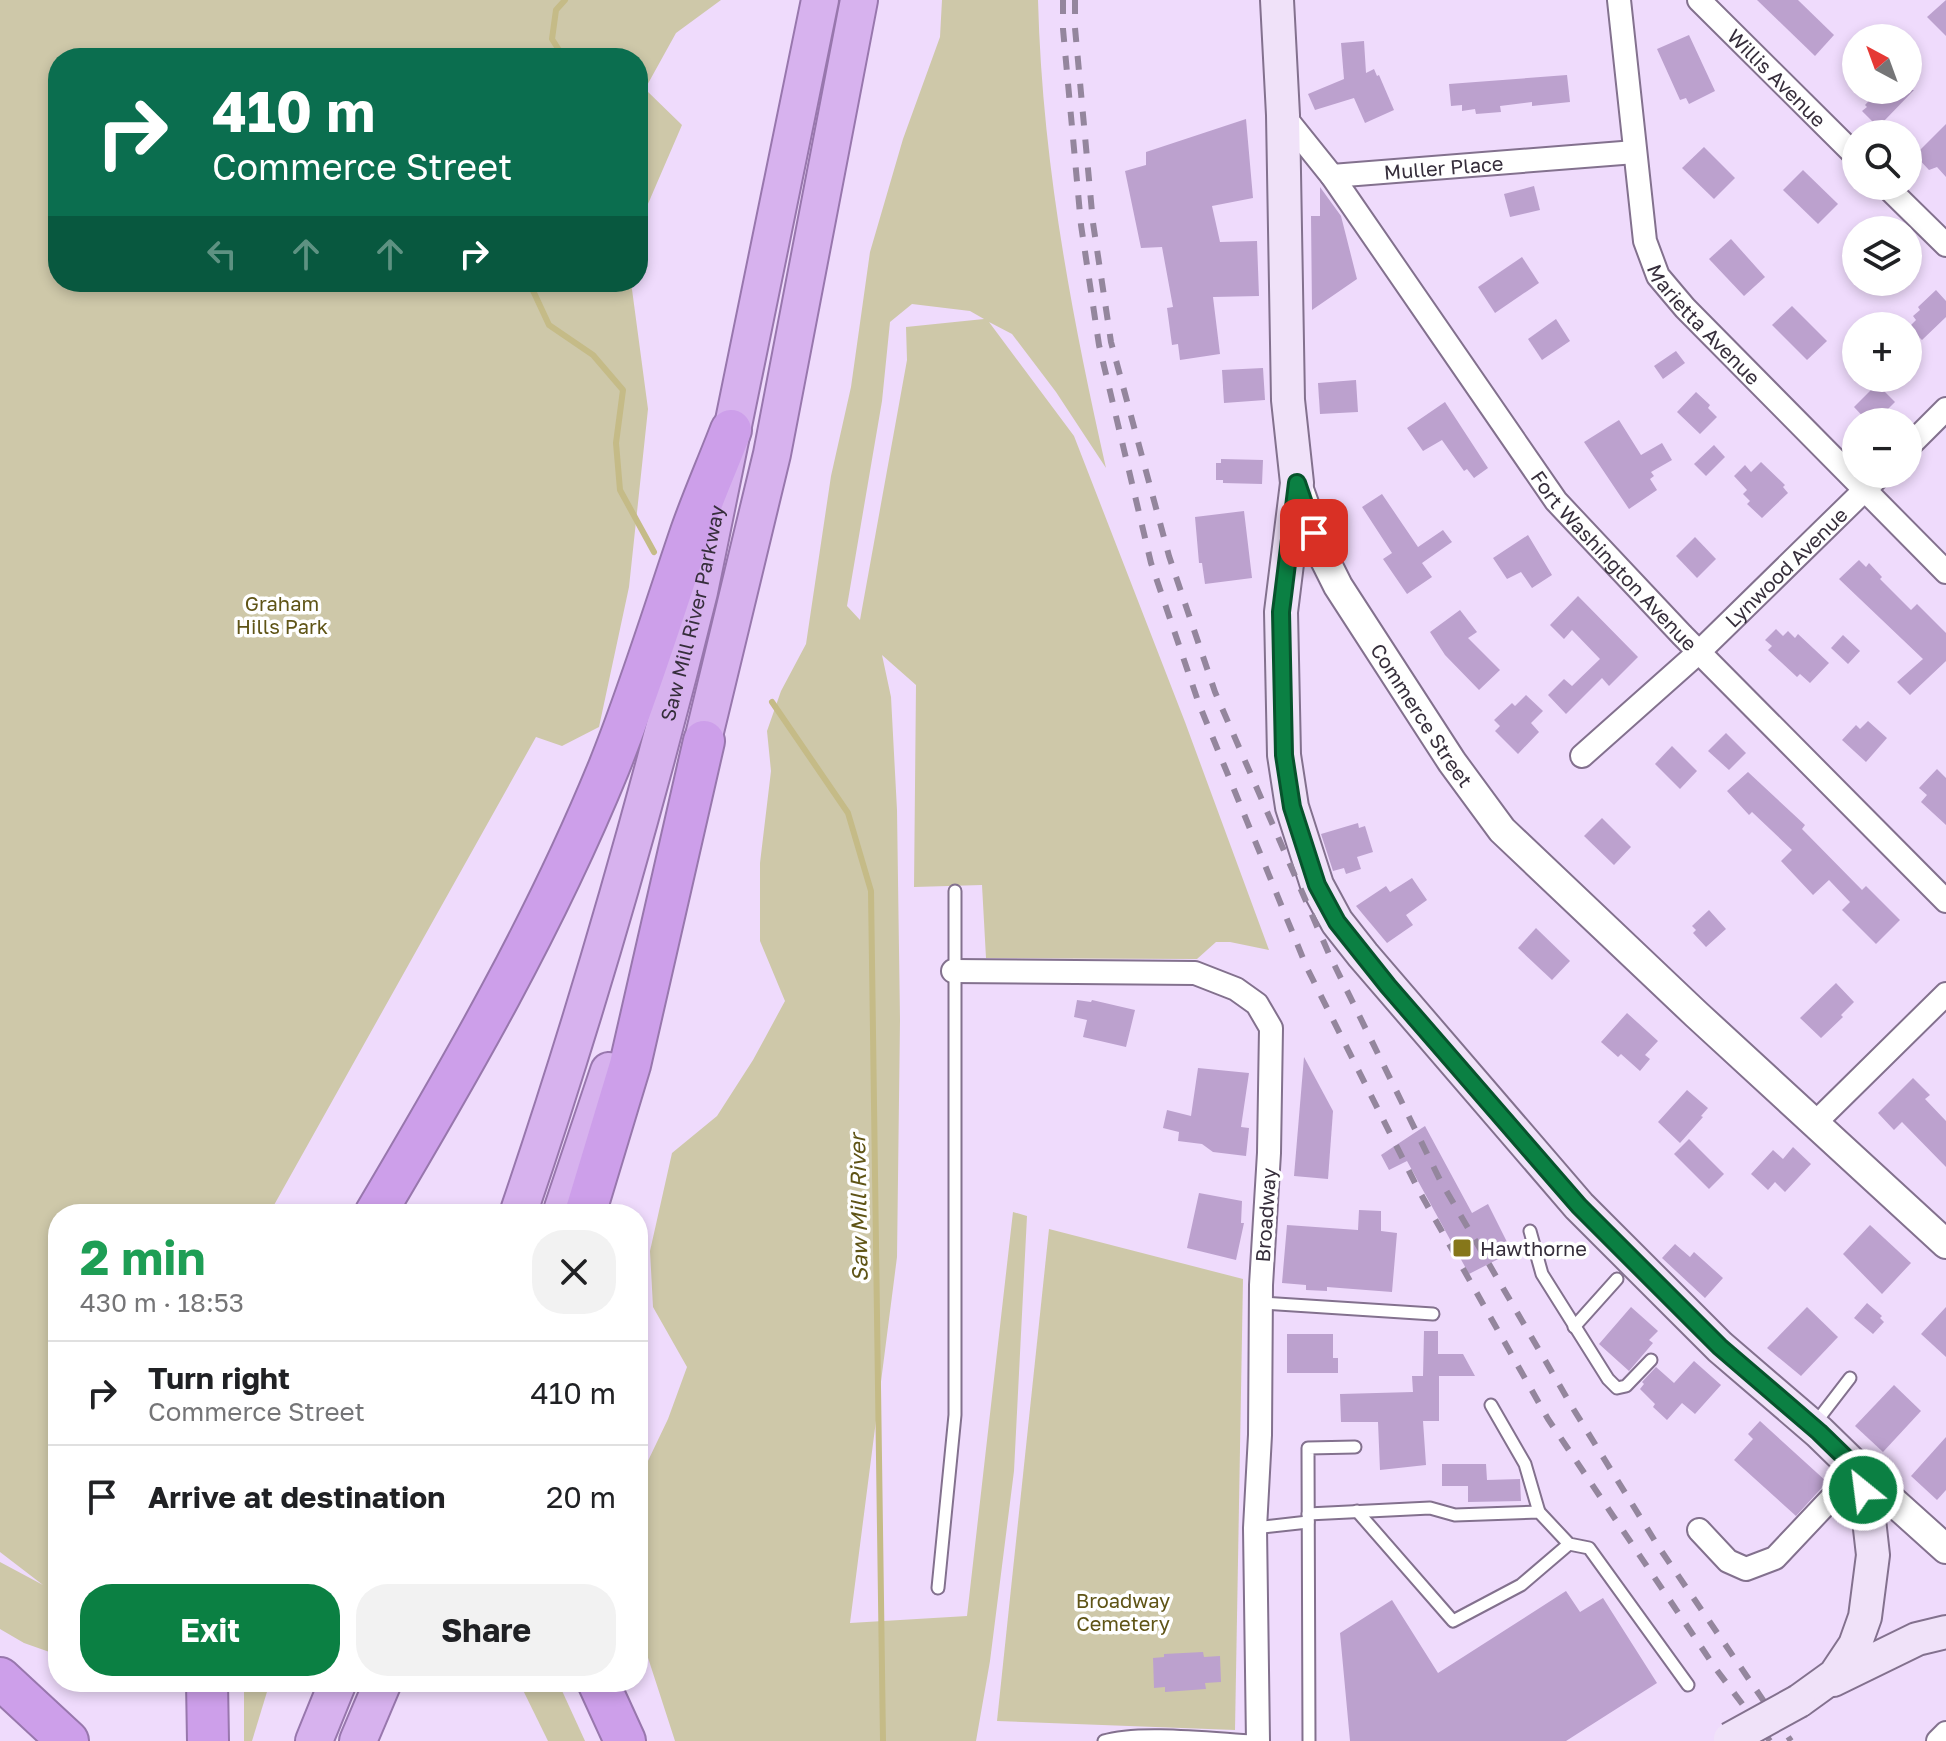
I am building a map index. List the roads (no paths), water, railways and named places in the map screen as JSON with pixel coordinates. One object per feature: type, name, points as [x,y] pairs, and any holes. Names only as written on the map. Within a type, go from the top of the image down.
[{"type":"highway","name":"Saw Mill River Parkway","points":[[521,1204],[585,1008],[650,782],[699,592],[820,0]]},
{"type":"highway","name":"Saw Mill River Parkway","points":[[564,1204],[634,989],[704,741],[785,395],[859,0]]},
{"type":"highway","points":[[381,1204],[492,1013],[588,816],[645,673],[692,531],[731,430]]},
{"type":"highway","points":[[588,1204],[630,1065],[704,741]]},
{"type":"highway","points":[[0,1678],[68,1741]]},
{"type":"highway","points":[[207,1692],[208,1741]]},
{"type":"highway","points":[[314,1741],[334,1692]]},
{"type":"highway","points":[[358,1741],[379,1692]]},
{"type":"highway","points":[[603,1692],[625,1741]]},
{"type":"main road","name":"Commerce Street","points":[[1277,0],[1283,115],[1288,400],[1297,483]]},
{"type":"main road","points":[[1297,483],[1281,612],[1284,755],[1292,807],[1317,885],[1337,922],[1379,975],[1579,1206],[1720,1347],[1858,1470],[1868,1511],[1873,1555],[1865,1617],[1846,1661],[1835,1675],[1808,1695]]},
{"type":"main road","points":[[1728,1740],[1886,1653],[1917,1639],[1946,1632]]},
{"type":"street","name":"Marietta Avenue","points":[[1619,0],[1645,241],[1658,276],[1685,308],[1842,453]]},
{"type":"street","name":"Willis Avenue","points":[[1699,0],[1842,142]]},
{"type":"street","points":[[1283,115],[1332,176]]},
{"type":"street","name":"Muller Place","points":[[1332,176],[1635,152]]},
{"type":"street","name":"Fort Washington Avenue","points":[[1332,176],[1556,501],[1699,652],[1946,901]]},
{"type":"street","points":[[1900,200],[1946,245]]},
{"type":"street","points":[[1922,433],[1946,409]]},
{"type":"street","name":"Commerce Street","points":[[1297,483],[1322,554],[1338,586],[1452,762],[1502,830],[1946,1244]]},
{"type":"street","name":"Lynwood Avenue","points":[[1582,756],[1699,652],[1867,488]]},
{"type":"street","name":"Marietta Avenue","points":[[1878,488],[1946,572]]},
{"type":"street","name":"Broadway","points":[[953,971],[1195,973],[1236,989],[1257,1004],[1271,1028],[1255,1528],[1256,1741]]},
{"type":"street","points":[[1815,1123],[1946,994]]},
{"type":"street","points":[[1699,1530],[1728,1561],[1746,1569],[1775,1558],[1858,1470],[1946,1549]]},
{"type":"street","points":[[1938,1741],[1946,1733]]},
{"type":"lane","points":[[938,1588],[955,1415],[955,891]]},
{"type":"lane","points":[[1530,1231],[1542,1274],[1608,1379],[1617,1388],[1626,1386],[1651,1360]]},
{"type":"lane","points":[[1574,1327],[1617,1279]]},
{"type":"lane","points":[[1261,1303],[1433,1314]]},
{"type":"lane","points":[[1812,1426],[1850,1378]]},
{"type":"lane","points":[[1491,1405],[1525,1464],[1539,1512],[1569,1544],[1589,1548],[1688,1685]]},
{"type":"lane","points":[[1309,1741],[1308,1448],[1355,1447]]},
{"type":"lane","points":[[1255,1528],[1357,1511],[1430,1508],[1455,1515],[1539,1512]]},
{"type":"lane","points":[[1357,1511],[1453,1621],[1521,1585],[1569,1544]]},
{"type":"lane","points":[[1104,1741],[1170,1737],[1256,1741]]},
{"type":"waterway","name":"Saw Mill River","points":[[558,48],[552,39],[556,10],[565,0]]},
{"type":"waterway","name":"Saw Mill River","points":[[534,292],[549,325],[593,355],[623,390],[616,443],[620,490],[654,552]]},
{"type":"waterway","name":"Saw Mill River","points":[[772,702],[848,813],[871,891],[883,1741]]},
{"type":"railway","points":[[1063,0],[1081,225],[1099,345],[1151,563],[1199,704],[1307,968],[1418,1189],[1548,1419],[1716,1669],[1770,1741]]},
{"type":"railway","points":[[1075,0],[1093,223],[1111,342],[1169,556],[1215,692],[1329,954],[1440,1180],[1574,1410],[1658,1546],[1791,1741]]},
{"type":"place","name":"Hawthorne","points":[[1462,1248]]},
{"type":"park label","name":"Graham Hills Park","points":[[282,614]]},
{"type":"park label","name":"Broadway Cemetery","points":[[1123,1612]]}]
